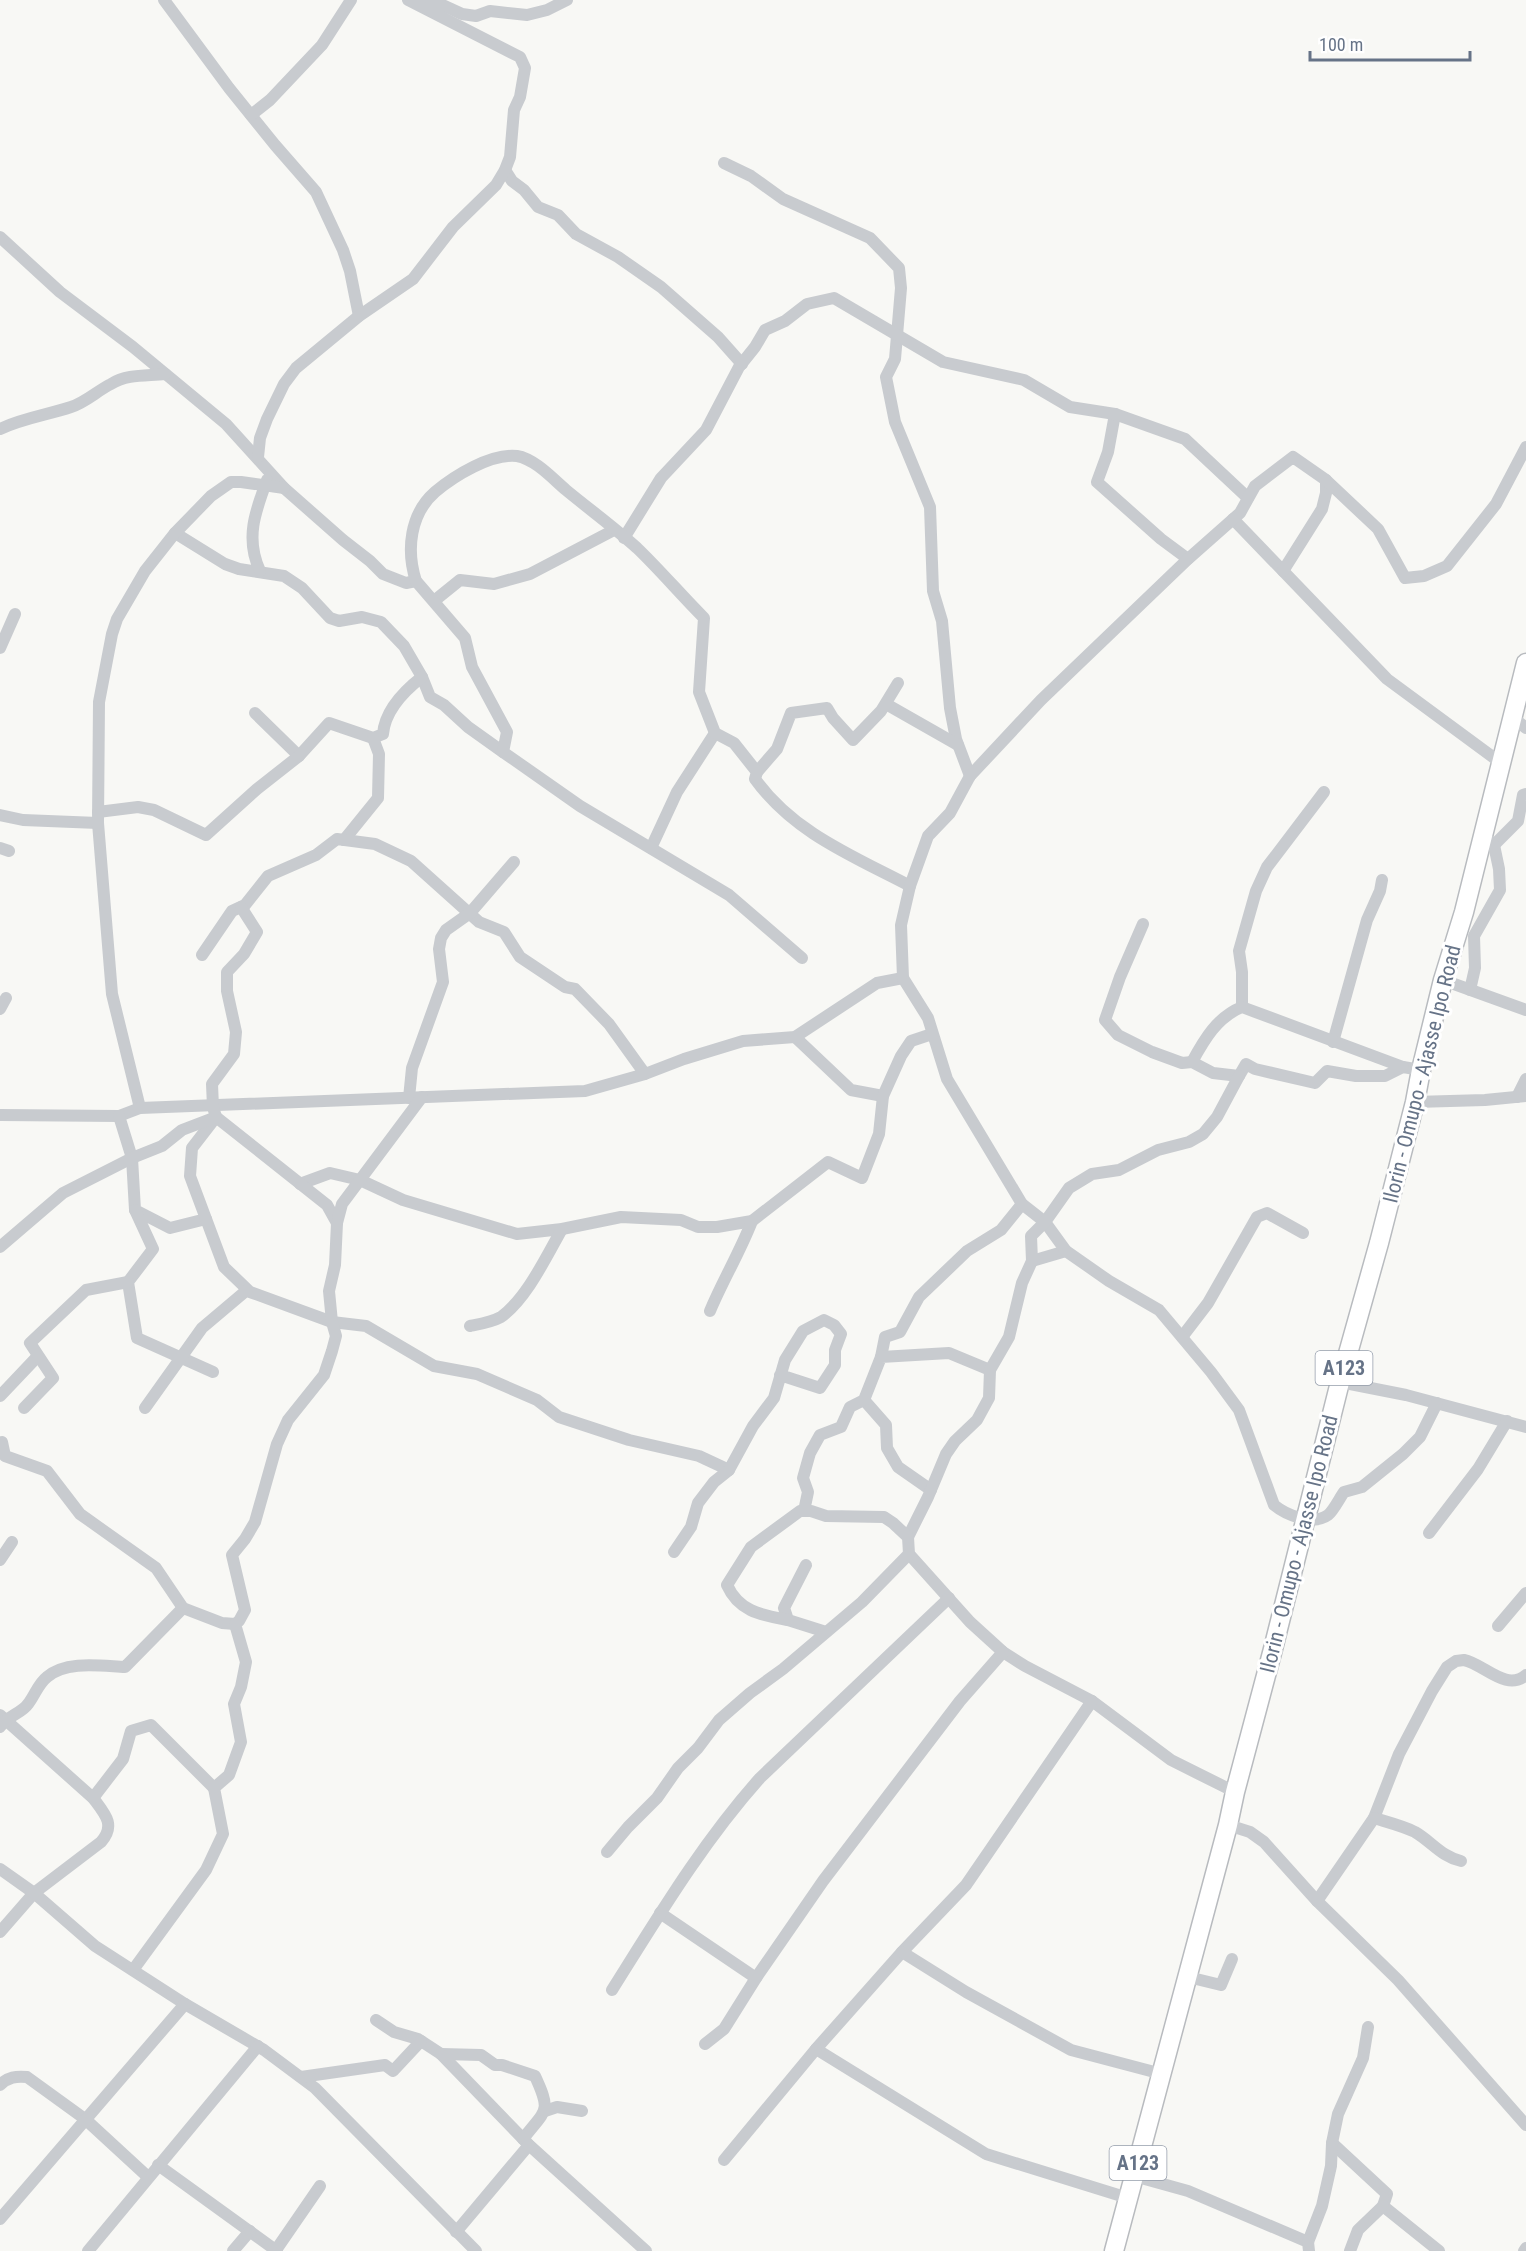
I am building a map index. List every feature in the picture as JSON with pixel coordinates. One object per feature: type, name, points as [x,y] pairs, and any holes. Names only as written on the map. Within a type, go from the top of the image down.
[{"type":"highway","name":"Ilorin - Omupo - Ajasse Ipo Road","points":[[1114,2251],[1228,1825],[1307,1520],[1340,1382],[1415,1102],[1412,1068],[1488,841],[1501,763],[1519,723],[1526,663]]},
{"type":"street","points":[[164,0],[251,115],[316,192],[343,250],[350,271],[359,316]]},
{"type":"street","points":[[251,115],[270,100],[322,45],[351,0]]},
{"type":"street","points":[[410,0],[436,2],[462,14],[476,16],[490,11],[527,15],[547,10],[567,0]]},
{"type":"street","points":[[258,457],[260,438],[267,419],[284,384],[296,369],[359,316],[413,279],[453,227],[489,192],[505,170],[510,157],[514,110],[520,97],[525,68],[520,57],[410,0]]},
{"type":"street","points":[[724,163],[751,176],[783,199],[870,238],[899,268],[902,288],[895,359],[886,377],[896,422],[930,507],[933,591],[942,621],[947,690],[958,745],[970,776]]},
{"type":"street","points":[[505,170],[512,181],[524,190],[537,207],[558,215],[576,234],[618,258],[661,287],[718,337],[742,364]]},
{"type":"street","points":[[0,237],[60,292],[133,347],[226,424],[284,488],[383,574],[406,583],[416,581]]},
{"type":"street","points":[[434,601],[460,580],[494,584],[530,574],[619,534],[661,478],[706,430],[742,364],[765,330],[785,321],[807,304],[834,298],[943,362],[1024,380],[1070,407],[1115,414],[1185,439],[1248,498]]},
{"type":"street","points":[[0,429],[24,419],[73,407],[94,396],[108,385],[125,378],[165,374]]},
{"type":"street","points":[[1115,414],[1108,452],[1097,482],[1144,525],[1188,559]]},
{"type":"street","points":[[1437,1403],[1420,1437],[1386,1470],[1362,1487],[1344,1492],[1330,1514],[1307,1520],[1286,1513],[1274,1505],[1239,1410],[1182,1337],[1159,1310],[1109,1281],[1066,1251],[1045,1222],[1022,1203],[947,1079],[928,1018],[903,978],[901,925],[910,886],[928,836],[950,813],[970,776],[1041,700],[1188,559],[1240,513],[1255,486],[1293,457],[1326,480],[1378,529],[1405,578],[1424,576],[1447,566],[1496,504],[1526,447]]},
{"type":"street","points":[[503,752],[507,732],[472,667],[465,638],[416,581],[411,562],[411,529],[427,499],[442,486],[466,471],[497,458],[518,456],[531,463],[637,548],[704,618],[699,692],[715,733],[734,743],[757,772]]},
{"type":"street","points":[[260,571],[251,545],[255,516],[270,472]]},
{"type":"street","points":[[1283,572],[1322,509],[1326,480]]},
{"type":"street","points":[[140,1108],[112,994],[98,818],[99,702],[112,634],[117,619],[145,571],[175,533],[211,495],[231,482],[284,488]]},
{"type":"street","points":[[1233,519],[1387,679],[1501,763]]},
{"type":"street","points":[[175,533],[225,564],[239,570],[284,576],[302,588],[330,618],[339,621],[362,617],[381,622],[404,646],[422,677],[430,697],[444,705],[468,727],[580,806],[729,895],[802,958]]},
{"type":"street","points":[[0,648],[15,614]]},
{"type":"street","points":[[0,815],[23,820],[98,818],[138,807],[154,810],[206,835],[257,789],[299,756],[329,723],[373,738],[383,734],[384,723],[389,713],[408,689],[422,677]]},
{"type":"street","points":[[898,683],[881,711],[853,740],[827,708],[791,713],[777,749],[757,772],[755,779],[766,794],[800,826],[910,886]]},
{"type":"street","points":[[886,704],[958,745]]},
{"type":"street","points":[[255,713],[299,756]]},
{"type":"street","points":[[651,848],[677,792],[715,733]]},
{"type":"street","points":[[344,840],[378,798],[379,754],[373,738]]},
{"type":"street","points":[[1242,1007],[1242,972],[1239,951],[1259,881],[1323,792]]},
{"type":"street","points":[[1470,990],[1475,968],[1474,936],[1500,890],[1499,869],[1488,841],[1518,821],[1523,795],[1526,794]]},
{"type":"street","points":[[202,955],[232,911],[245,905],[267,876],[316,855],[337,839],[375,844],[411,861],[479,922],[504,932],[520,957],[565,987],[575,988],[609,1024],[645,1074]]},
{"type":"street","points":[[2,1442],[5,1456],[47,1471],[80,1514],[156,1568],[183,1608],[222,1623],[239,1621],[245,1610],[232,1555],[255,1522],[277,1444],[288,1420],[324,1374],[336,1336],[332,1322],[329,1291],[335,1265],[337,1223],[342,1204],[415,1098],[412,1068],[443,982],[439,949],[441,938],[446,930],[470,913],[514,862]]},
{"type":"street","points":[[1333,1042],[1367,920],[1383,880]]},
{"type":"street","points":[[242,907],[256,932],[244,954],[227,972],[227,992],[236,1032],[234,1054],[212,1084],[214,1112],[192,1148],[190,1176],[224,1267],[247,1290],[332,1322],[366,1326],[434,1366],[477,1374],[537,1400],[559,1417],[611,1432],[629,1440],[699,1456],[729,1470]]},
{"type":"street","points":[[1143,924],[1120,977],[1105,1020],[1118,1035],[1182,1064],[1192,1062],[1213,1073],[1239,1076]]},
{"type":"street","points":[[0,1115],[119,1116],[140,1108],[214,1112],[415,1098],[585,1091],[645,1074],[743,1041],[795,1037],[877,983],[903,978]]},
{"type":"street","points":[[1443,980],[1526,1010]]},
{"type":"street","points":[[1192,1062],[1206,1035],[1230,1013],[1242,1007],[1333,1042],[1412,1068]]},
{"type":"street","points":[[300,1184],[330,1173],[360,1180],[404,1200],[517,1234],[561,1229],[621,1217],[681,1220],[698,1227],[717,1227],[752,1221],[828,1162],[861,1178],[879,1134],[883,1096],[901,1056],[911,1041],[932,1034]]},
{"type":"street","points":[[795,1037],[851,1090],[883,1096]]},
{"type":"street","points":[[1235,1792],[1171,1760],[1092,1701],[1003,1652],[970,1622],[909,1554],[908,1537],[946,1454],[983,1410],[989,1398],[990,1370],[1009,1337],[1022,1284],[1032,1261],[1031,1236],[1045,1222],[1069,1188],[1092,1174],[1119,1170],[1158,1150],[1189,1143],[1203,1134],[1217,1117],[1246,1064],[1255,1069],[1315,1083],[1327,1071],[1356,1076],[1385,1076],[1412,1068]]},
{"type":"street","points":[[1415,1102],[1522,1097],[1526,1079]]},
{"type":"street","points":[[0,1247],[63,1193],[132,1158],[162,1146],[182,1130],[214,1112]]},
{"type":"street","points":[[214,1112],[327,1205],[337,1223]]},
{"type":"street","points":[[24,1408],[53,1378],[37,1357],[30,1343],[86,1290],[128,1282],[153,1249],[135,1210],[132,1158],[119,1116]]},
{"type":"street","points":[[804,1511],[808,1492],[803,1478],[810,1453],[820,1436],[841,1427],[850,1407],[864,1400],[881,1357],[885,1337],[900,1332],[919,1297],[967,1251],[1001,1230],[1022,1203]]},
{"type":"street","points":[[135,1210],[170,1228],[206,1219]]},
{"type":"street","points":[[1182,1337],[1208,1303],[1257,1217],[1267,1213],[1303,1233]]},
{"type":"street","points":[[710,1311],[752,1221]]},
{"type":"street","points":[[470,1326],[499,1318],[514,1306],[537,1272],[561,1229]]},
{"type":"street","points":[[1032,1261],[1066,1251]]},
{"type":"street","points":[[128,1282],[137,1338],[213,1372]]},
{"type":"street","points":[[145,1408],[202,1328],[247,1290]]},
{"type":"street","points":[[674,1552],[691,1527],[698,1503],[714,1482],[729,1470],[753,1426],[774,1398],[780,1375],[785,1360],[803,1331],[824,1320],[834,1325],[841,1334],[835,1350],[836,1365],[820,1388],[780,1375]]},
{"type":"street","points":[[881,1357],[950,1353],[990,1370]]},
{"type":"street","points":[[0,1396],[37,1357]]},
{"type":"street","points":[[1340,1382],[1437,1403],[1526,1427]]},
{"type":"street","points":[[864,1400],[886,1425],[887,1448],[898,1467],[931,1491]]},
{"type":"street","points":[[1429,1533],[1478,1468],[1507,1422]]},
{"type":"street","points":[[826,1632],[788,1620],[753,1613],[732,1595],[727,1585],[751,1547],[800,1511],[826,1515],[884,1517],[908,1537]]},
{"type":"street","points":[[0,1560],[12,1542]]},
{"type":"street","points":[[607,1852],[657,1798],[678,1768],[698,1748],[719,1720],[862,1602],[909,1554]]},
{"type":"street","points":[[788,1620],[784,1608],[806,1565]]},
{"type":"street","points":[[1498,1626],[1526,1593]]},
{"type":"street","points":[[612,1990],[711,1837],[760,1778],[949,1598]]},
{"type":"street","points":[[0,1932],[34,1893],[80,1859],[107,1835],[109,1827],[93,1798],[2,1720],[27,1706],[40,1684],[54,1672],[70,1667],[125,1667],[183,1608]]},
{"type":"street","points":[[214,1788],[229,1775],[241,1742],[234,1704],[242,1687],[246,1662],[235,1623]]},
{"type":"street","points":[[705,2044],[724,2029],[756,1978],[859,1834],[960,1701],[1003,1652]]},
{"type":"street","points":[[1317,1900],[1374,1818],[1399,1754],[1447,1667],[1464,1659],[1510,1681],[1519,1681],[1526,1675]]},
{"type":"street","points":[[724,2160],[816,2049],[902,1952],[966,1885],[1092,1701]]},
{"type":"street","points":[[93,1798],[123,1759],[131,1731],[151,1725],[214,1788],[223,1834],[206,1870],[133,1970]]},
{"type":"street","points":[[1374,1818],[1412,1831],[1434,1848],[1452,1859],[1461,1861]]},
{"type":"street","points":[[1228,1825],[1250,1832],[1264,1842],[1317,1900],[1398,1980],[1526,2125]]},
{"type":"street","points":[[0,1869],[34,1893],[95,1946],[185,2004],[258,2046],[315,2088],[476,2251]]},
{"type":"street","points":[[660,1913],[756,1978]]},
{"type":"street","points":[[902,1952],[966,1992],[1071,2050],[1162,2074]]},
{"type":"street","points":[[1188,1977],[1221,1985],[1232,1959]]},
{"type":"street","points":[[0,2219],[185,2004]]},
{"type":"street","points":[[376,2020],[394,2032],[421,2041],[441,2054],[526,2142],[646,2251]]},
{"type":"street","points":[[1134,2176],[1188,2191],[1308,2247],[1322,2206],[1338,2114],[1363,2058],[1368,2027]]},
{"type":"street","points":[[301,2077],[385,2065],[393,2071],[421,2041]]},
{"type":"street","points":[[88,2251],[258,2046]]},
{"type":"street","points":[[816,2049],[986,2154],[1128,2198]]},
{"type":"street","points":[[441,2054],[481,2055],[495,2065],[502,2065],[535,2076],[546,2102],[545,2111],[526,2142],[456,2232]]},
{"type":"street","points":[[1,2083],[17,2076],[27,2077],[85,2119],[148,2177]]},
{"type":"street","points":[[545,2111],[557,2107],[582,2111]]},
{"type":"street","points":[[1332,2143],[1387,2194],[1383,2206],[1358,2230],[1350,2251]]},
{"type":"street","points":[[158,2165],[277,2251],[320,2186]]},
{"type":"street","points":[[1383,2206],[1439,2251]]},
{"type":"street","points":[[233,2251],[249,2231]]}]
